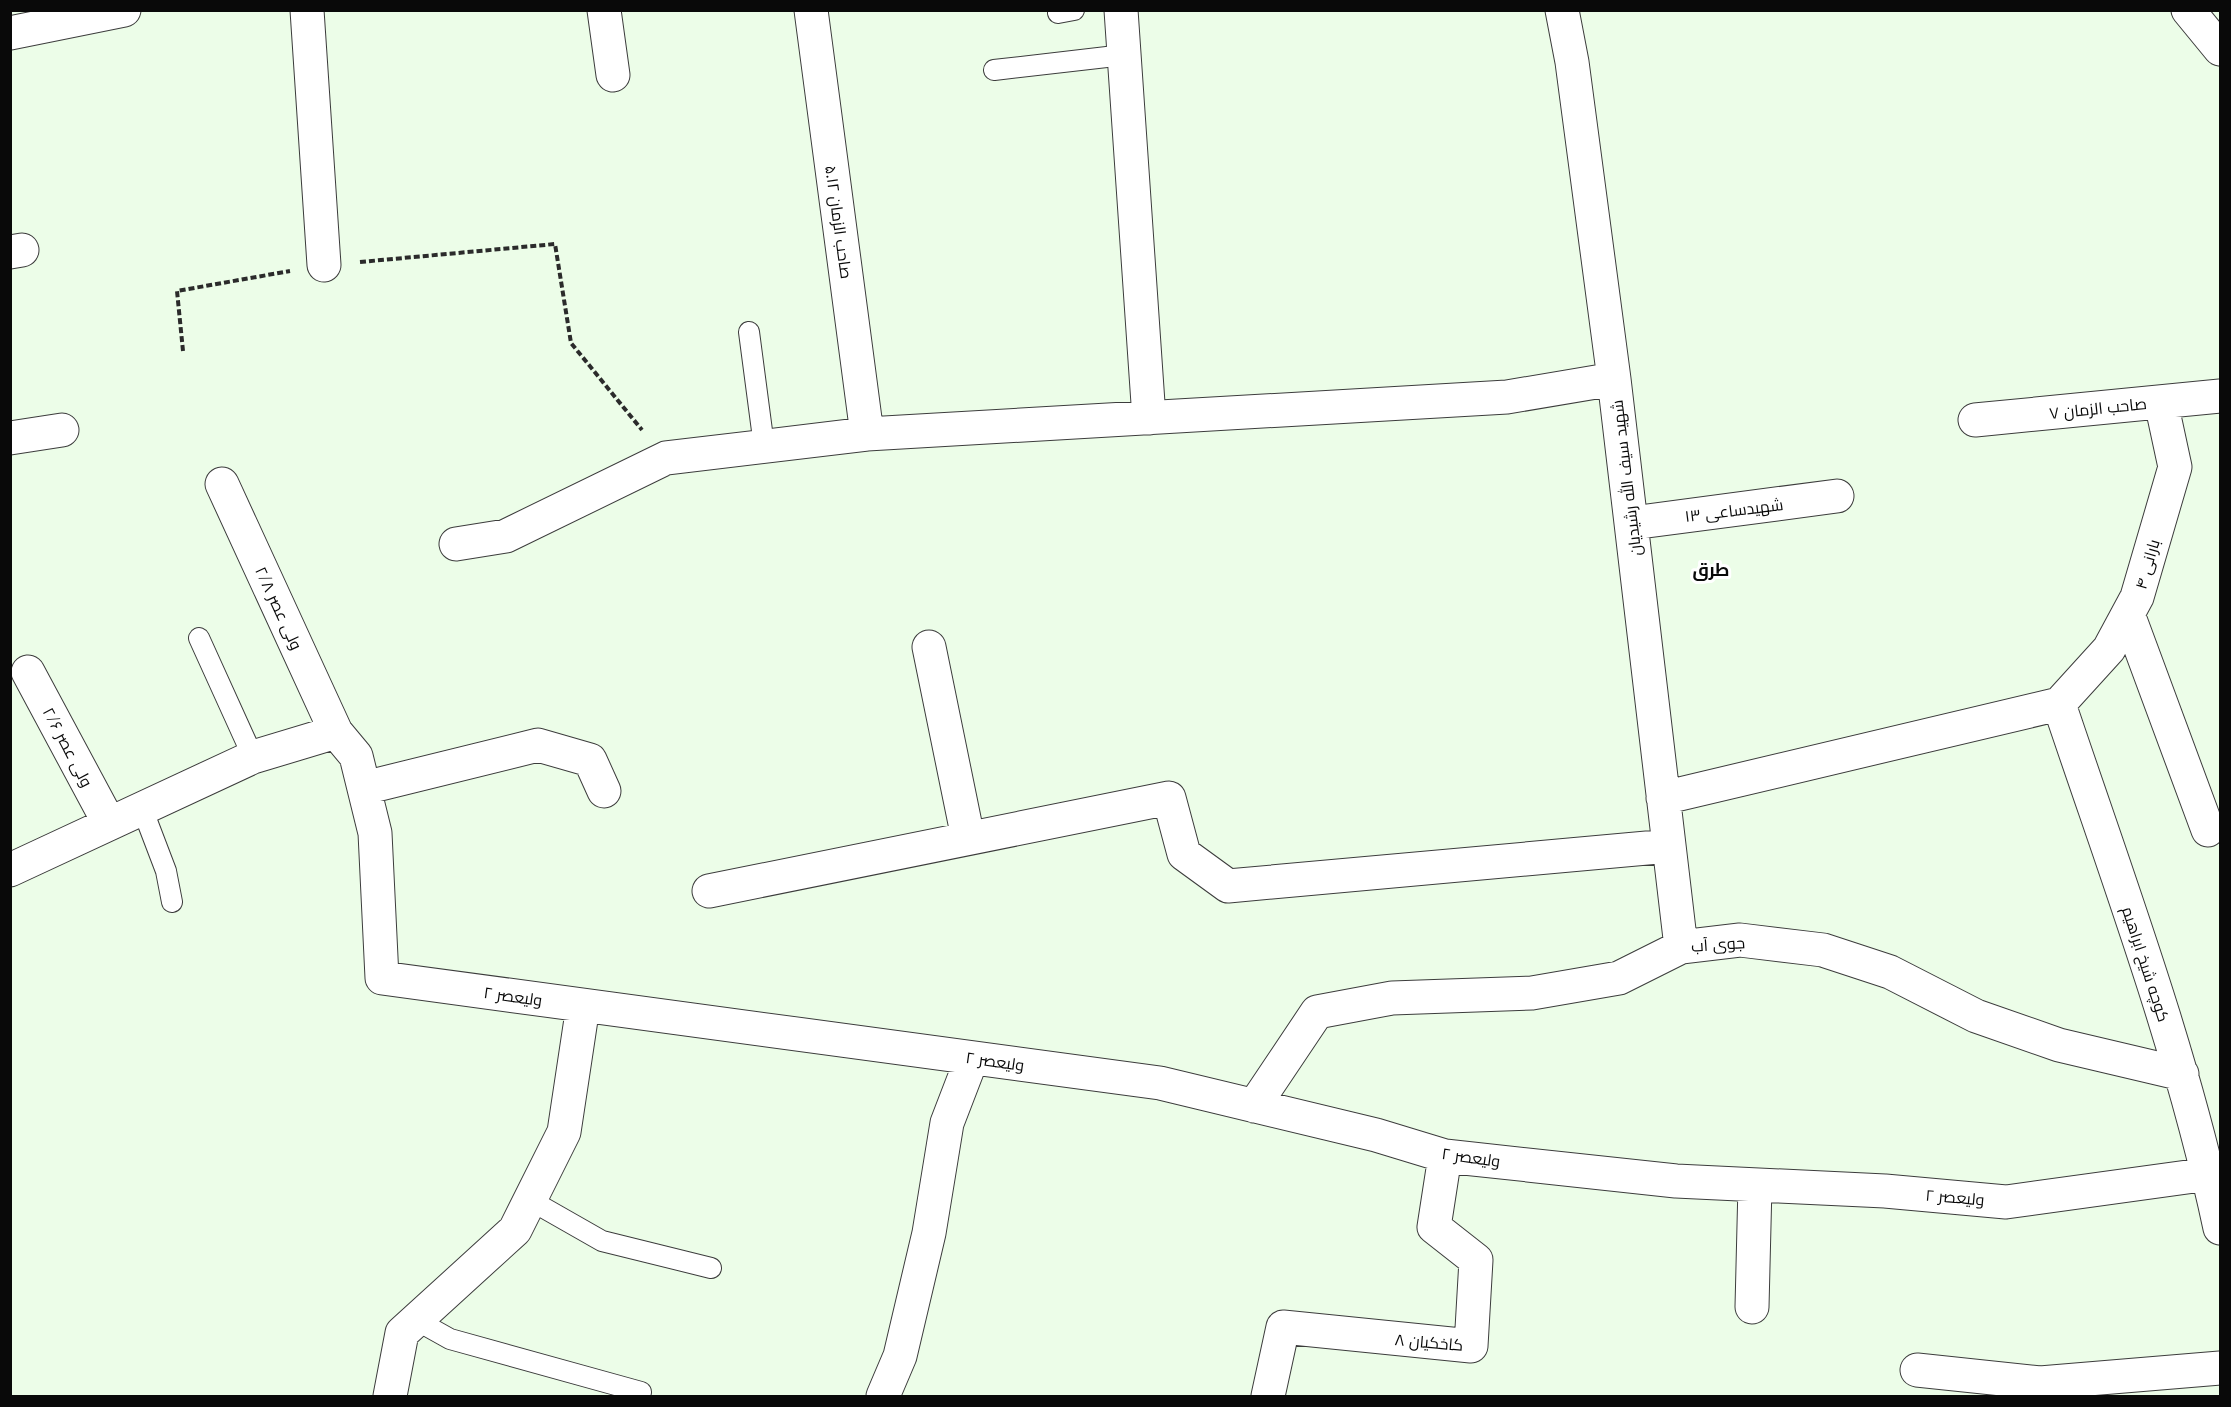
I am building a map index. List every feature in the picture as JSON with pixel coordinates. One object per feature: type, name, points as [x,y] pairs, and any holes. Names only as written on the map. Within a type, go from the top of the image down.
[{"type":"street","points":[[10,33],[124,10]]},
{"type":"street","points":[[307,10],[324,265]]},
{"type":"street","points":[[604,10],[613,75]]},
{"type":"street","name":"صاحب الزمان ۵.۱۲","points":[[811,10],[867,434]]},
{"type":"street","points":[[1120,10],[1149,418]]},
{"type":"street","name":"شهید سیف الله رشیدیان","points":[[1562,10],[1572,62],[1614,379],[1681,946]]},
{"type":"street","points":[[2188,10],[2220,49]]},
{"type":"street","points":[[456,544],[506,536],[666,458],[867,434],[1507,397],[1614,379]]},
{"type":"street","name":"صاحب الزمان ۷","points":[[1975,420],[2220,396]]},
{"type":"street","name":"بارانی ۴","points":[[2059,704],[2109,649],[2137,597],[2175,467],[2161,402]]},
{"type":"street","points":[[10,438],[62,430]]},
{"type":"street","name":"ولی عصر ۲/۸","points":[[222,484],[336,732]]},
{"type":"street","name":"شهیدساعی ۱۳","points":[[1632,523],[1837,496]]},
{"type":"street","points":[[2128,614],[2208,830]]},
{"type":"street","points":[[929,647],[968,838]]},
{"type":"street","name":"ولی عصر ۲/۶","points":[[28,672],[109,823]]},
{"type":"street","points":[[1663,798],[2059,704]]},
{"type":"street","name":"کوچه شیخ ابراهیم","points":[[2059,704],[2215,1171],[2220,1228]]},
{"type":"street","points":[[10,870],[253,757],[336,732]]},
{"type":"street","name":"ولیعصر ۲","points":[[336,732],[356,756],[375,833],[382,978],[1160,1083],[1376,1136],[1445,1156],[1676,1181],[1885,1191],[2006,1202],[2215,1171]]},
{"type":"street","points":[[364,788],[538,745],[590,760],[604,791]]},
{"type":"street","points":[[709,891],[1169,798],[1184,854],[1228,886],[1669,846]]},
{"type":"street","name":"جوی آب","points":[[1254,1106],[1317,1012],[1392,998],[1532,993],[1619,978],[1681,946],[1740,940],[1822,950],[1890,972],[1976,1017],[2049,1042],[2182,1074]]},
{"type":"street","points":[[390,1396],[402,1333],[514,1230],[564,1132],[583,1006]]},
{"type":"street","points":[[883,1396],[900,1356],[929,1233],[947,1124],[972,1058]]},
{"type":"street","name":"کاخکیان ۸","points":[[1268,1396],[1283,1327],[1470,1346],[1476,1260],[1434,1227],[1445,1156]]},
{"type":"street","points":[[1752,1307],[1755,1185]]},
{"type":"street","points":[[1917,1370],[2040,1390],[2220,1368]]},
{"type":"lane","points":[[994,70],[1124,55]]},
{"type":"lane","points":[[749,332],[764,446]]},
{"type":"lane","points":[[200,638],[253,757]]},
{"type":"lane","points":[[142,808],[165,872],[172,902]]},
{"type":"lane","points":[[530,1200],[602,1241],[711,1268]]},
{"type":"lane","points":[[416,1320],[450,1338],[641,1392]]},
{"type":"path","points":[[183,351],[177,291],[324,265],[555,244],[571,343],[666,458]]},
{"type":"district","name":"طرق","points":[[1711,570]]}]
